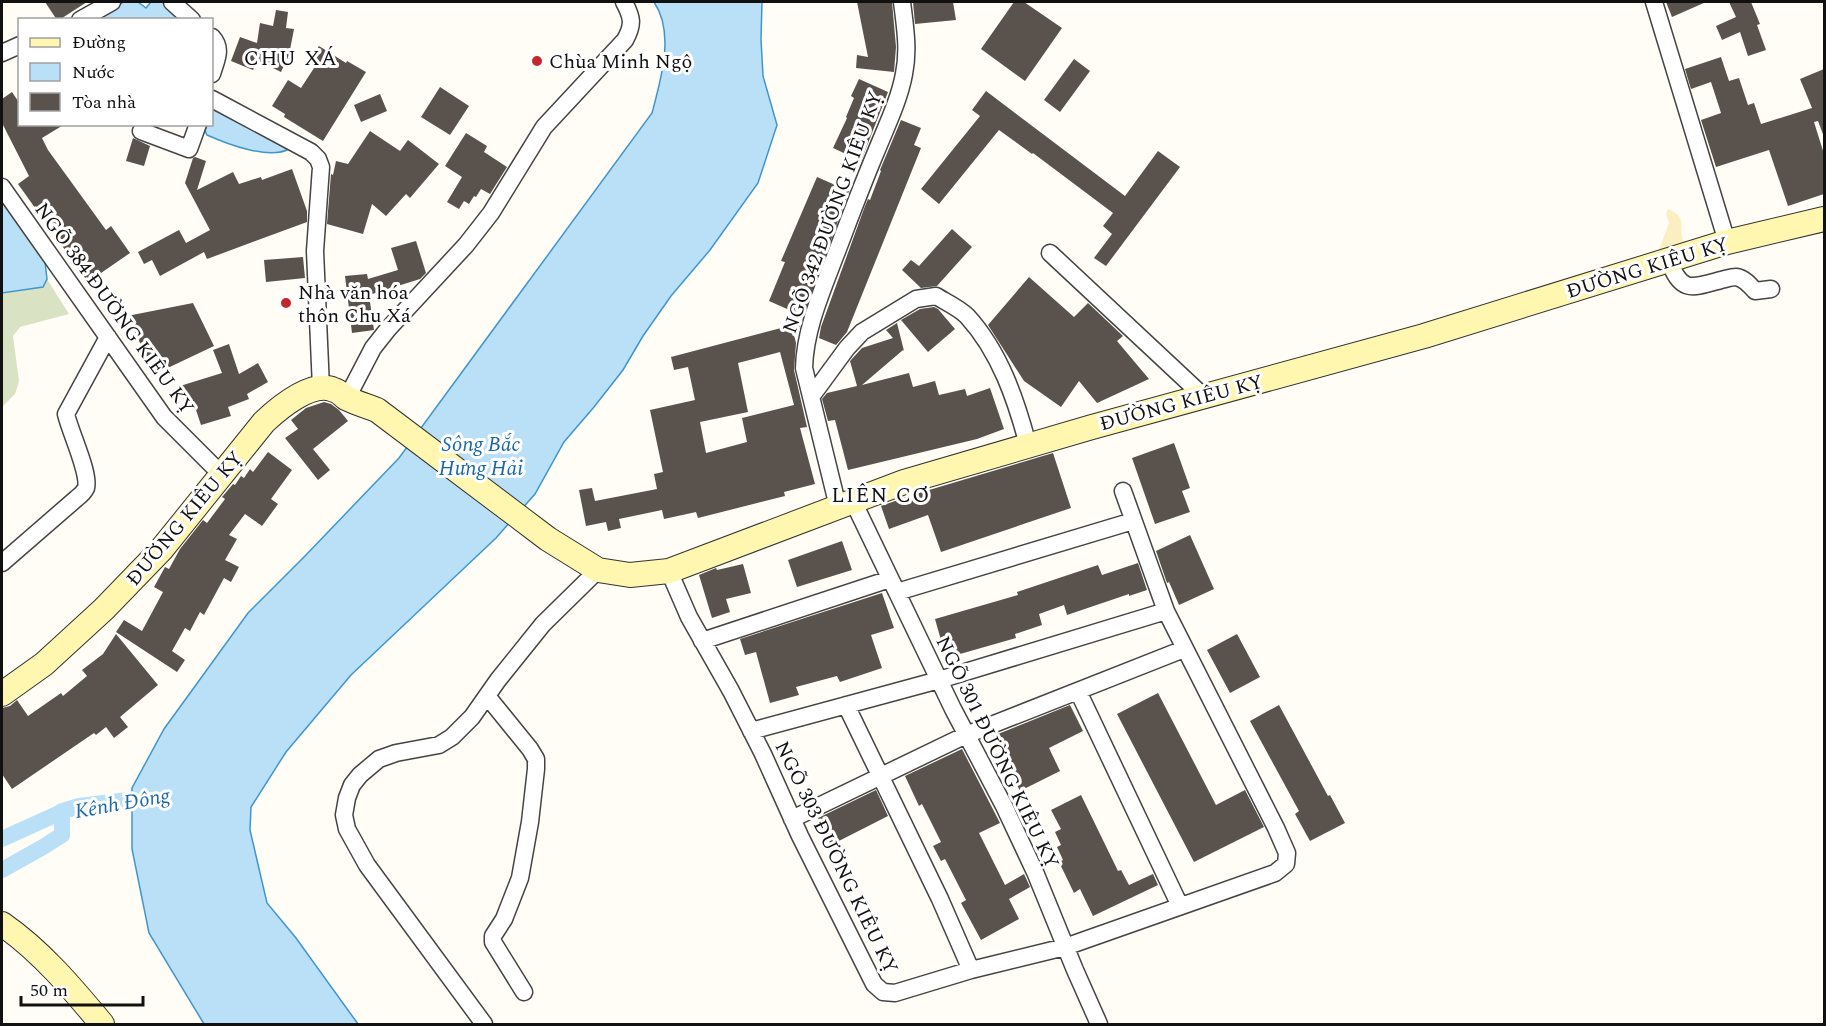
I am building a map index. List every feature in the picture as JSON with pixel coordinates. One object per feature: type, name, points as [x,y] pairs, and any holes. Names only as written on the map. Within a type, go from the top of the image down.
[{"type":"main road","name":"ĐƯỜNG KIÊU KỴ","points":[[347,398],[377,410],[548,539],[598,570],[630,575],[669,571],[904,482],[1028,445],[1424,336],[1727,242],[1824,219]]},
{"type":"main road","points":[[321,388],[333,389],[347,398]]},
{"type":"main road","name":"ĐƯỜNG KIÊU KỴ","points":[[2,694],[44,664],[104,609],[161,550],[264,422],[280,406],[298,396],[321,388]]},
{"type":"main road","points":[[2,924],[15,933],[64,979],[102,1024]]},
{"type":"street","points":[[84,18],[112,2]]},
{"type":"street","points":[[172,2],[190,18]]},
{"type":"street","points":[[347,398],[373,348],[388,328],[466,245],[491,213],[544,127],[625,40],[631,29],[631,17],[624,2]]},
{"type":"street","name":"NGÕ 342 ĐƯỜNG KIÊU KỴ","points":[[846,504],[811,397],[804,368],[807,336],[828,273],[891,116],[904,75],[907,41],[902,2]]},
{"type":"street","points":[[1654,2],[1727,242]]},
{"type":"street","points":[[213,38],[218,44],[218,52],[213,70]]},
{"type":"street","points":[[2,53],[18,46]]},
{"type":"street","points":[[213,100],[311,153],[318,159],[321,167],[315,251],[321,388]]},
{"type":"street","points":[[141,131],[189,149],[197,126]]},
{"type":"street","name":"NGÕ 384 ĐƯỜNG KIÊU KỴ","points":[[2,187],[164,417],[222,476]]},
{"type":"street","points":[[1050,253],[1203,396]]},
{"type":"street","points":[[1669,260],[1673,272],[1685,285],[1694,288],[1737,277],[1746,281],[1755,291],[1771,289]]},
{"type":"street","points":[[811,397],[847,348],[862,332],[916,299],[936,296],[966,315],[993,352],[1016,400],[1028,445]]},
{"type":"street","points":[[2,563],[83,493],[87,486],[66,414],[108,337]]},
{"type":"street","name":"NGÕ 303 ĐƯỜNG KIÊU KỴ","points":[[669,571],[689,616],[751,731],[874,984],[883,992],[908,997],[971,970],[1065,947],[1275,873],[1286,864],[1287,853],[1276,828],[1166,611],[1123,491]]},
{"type":"street","name":"NGÕ 301 ĐƯỜNG KIÊU KỴ","points":[[846,504],[894,586],[966,735],[1004,806],[1035,872],[1099,1024]]},
{"type":"street","points":[[702,640],[1133,521]]},
{"type":"street","points":[[484,1024],[367,865],[347,829],[344,815],[347,798],[360,774],[379,759],[396,753],[439,745],[452,737],[472,717],[543,624],[598,570]]},
{"type":"street","points":[[751,731],[939,680],[1166,611]]},
{"type":"street","points":[[792,819],[966,735],[1184,650]]},
{"type":"street","points":[[1078,691],[1180,906]]},
{"type":"street","points":[[487,696],[536,759],[530,822],[520,878],[504,919],[493,936],[493,942],[524,992]]},
{"type":"street","points":[[846,705],[940,898],[971,970]]},
{"type":"sand","points":[[1668,209],[1681,219],[1683,241],[1695,245],[1660,252],[1669,223],[1666,214]]},
{"type":"green space","points":[[47,279],[69,314],[20,327],[13,336],[19,381],[15,394],[2,407],[2,293],[43,287]]},
{"type":"water","points":[[123,2],[138,2],[146,8],[151,2],[162,2],[183,18],[93,18]]},
{"type":"water","name":"Sông Bắc Hưng Hải","points":[[654,2],[762,2],[763,76],[777,125],[758,183],[710,250],[671,296],[623,370],[564,442],[535,494],[496,538],[351,675],[286,752],[251,807],[250,830],[267,903],[296,938],[358,1024],[204,1024],[149,933],[132,849],[132,788],[164,729],[248,613],[399,458],[652,113],[662,71],[665,42],[664,28]]},
{"type":"water","points":[[215,104],[289,149],[271,153],[248,150],[207,135],[205,131],[207,126],[213,126]]},
{"type":"water","points":[[2,198],[45,262],[47,279],[43,287],[2,293]]},
{"type":"building","points":[[45,2],[87,2],[62,18],[56,18]]},
{"type":"building","points":[[857,2],[892,2],[896,47],[894,72],[856,68],[857,55],[868,57]]},
{"type":"building","points":[[913,2],[953,2],[956,20],[915,24]]},
{"type":"building","points":[[1014,2],[1024,2],[1062,28],[1025,81],[981,49]]},
{"type":"building","points":[[1666,2],[1706,2],[1672,17]]},
{"type":"building","points":[[1729,2],[1751,2],[1760,24],[1757,25],[1766,50],[1748,56],[1740,32],[1722,40],[1716,26],[1736,17]]},
{"type":"building","points":[[276,10],[288,12],[286,28],[294,29],[289,55],[281,72],[257,60],[253,70],[231,61],[240,37],[257,43],[260,23],[273,26]]},
{"type":"building","points":[[319,46],[346,63],[347,61],[366,72],[323,141],[284,117],[285,114],[272,106],[288,80],[301,88],[314,68],[307,64]]},
{"type":"building","points":[[1721,57],[1729,81],[1739,78],[1748,105],[1754,103],[1761,124],[1812,108],[1800,79],[1824,69],[1824,137],[1818,121],[1814,122],[1824,154],[1824,194],[1788,206],[1769,150],[1716,167],[1701,120],[1721,113],[1711,82],[1691,89],[1685,69]]},
{"type":"building","points":[[1074,59],[1090,71],[1060,112],[1044,100]]},
{"type":"building","points":[[859,79],[888,92],[861,161],[833,148],[847,118],[854,98],[851,96]]},
{"type":"building","points":[[440,87],[469,106],[450,135],[421,117]]},
{"type":"building","points":[[986,91],[1125,196],[1158,151],[1180,167],[1106,266],[1094,258],[1112,234],[1103,226],[1113,213],[999,130],[939,204],[921,189],[980,116],[972,110]]},
{"type":"building","points":[[12,92],[18,101],[18,126],[62,126],[42,138],[48,150],[106,230],[111,226],[130,253],[88,282],[18,184],[29,176],[2,123],[2,99]]},
{"type":"building","points":[[380,94],[387,111],[361,122],[354,105]]},
{"type":"building","points":[[901,120],[921,128],[914,145],[921,148],[847,332],[836,345],[819,338],[821,327],[865,206],[868,199],[870,200]]},
{"type":"building","points":[[370,131],[400,151],[408,140],[439,164],[410,198],[406,194],[386,216],[372,204],[363,234],[327,224],[331,174],[333,175],[336,161],[348,164]]},
{"type":"building","points":[[466,133],[487,146],[484,152],[507,167],[490,194],[481,189],[469,204],[464,201],[459,209],[447,202],[462,177],[445,166]]},
{"type":"building","points":[[133,138],[150,146],[144,166],[126,161]]},
{"type":"building","points":[[195,157],[206,161],[197,190],[233,172],[239,184],[261,177],[262,180],[292,169],[307,211],[307,222],[207,259],[204,252],[160,276],[152,260],[144,264],[138,252],[179,230],[186,243],[210,230],[185,183]]},
{"type":"building","points":[[817,177],[849,191],[803,316],[769,301],[785,262],[781,261]]},
{"type":"building","points":[[952,229],[972,247],[937,286],[921,288],[902,270],[911,260],[919,266]]},
{"type":"building","points":[[416,241],[426,273],[420,279],[369,295],[374,330],[352,333],[345,276],[367,274],[368,279],[398,270],[391,248]]},
{"type":"building","points":[[303,257],[305,278],[266,282],[264,260]]},
{"type":"building","points":[[1029,277],[1074,317],[1088,303],[1123,336],[1117,341],[1149,379],[1097,403],[1079,381],[1061,407],[1024,381],[988,325]]},
{"type":"building","points":[[193,303],[214,346],[155,374],[127,316]]},
{"type":"building","points":[[934,307],[955,329],[928,352],[901,320],[920,309]]},
{"type":"building","points":[[800,323],[799,330],[792,327],[796,343],[794,370],[807,427],[800,428],[815,484],[784,492],[785,496],[698,518],[696,512],[664,519],[662,510],[619,519],[621,528],[608,531],[606,522],[586,526],[579,490],[592,488],[595,501],[657,489],[654,474],[663,472],[650,410],[695,400],[688,367],[674,370],[671,357]],"holes":[[[780,352],[794,405],[742,418],[747,442],[706,453],[700,422],[748,412],[738,363]]]},
{"type":"building","points":[[897,323],[904,351],[862,385],[909,373],[913,387],[935,381],[939,395],[965,389],[967,396],[990,388],[1004,429],[977,439],[848,470],[835,420],[828,421],[822,399],[827,393],[857,386],[850,361],[862,348],[893,338],[886,330]]},
{"type":"building","points":[[229,344],[239,374],[258,363],[268,382],[247,394],[249,399],[228,407],[231,416],[201,425],[194,404],[186,406],[180,386],[222,373],[213,350]]},
{"type":"building","points":[[324,402],[339,410],[348,421],[313,449],[330,470],[318,480],[285,438],[298,429],[291,420],[306,408]]},
{"type":"building","points":[[1174,443],[1190,488],[1182,491],[1190,512],[1155,524],[1132,458]]},
{"type":"building","points":[[268,452],[292,470],[271,499],[278,504],[262,526],[245,514],[229,535],[237,539],[225,560],[239,567],[231,582],[224,578],[204,615],[200,612],[190,631],[185,628],[172,651],[185,660],[177,672],[116,632],[124,620],[142,631],[163,592],[154,587],[165,567],[169,569],[180,549],[203,520],[207,523],[225,499],[222,497],[233,484],[235,485],[241,476],[244,478],[250,469],[253,472]]},
{"type":"building","points":[[1053,453],[1071,508],[941,552],[928,515],[889,529],[881,506]]},
{"type":"building","points":[[1190,535],[1214,589],[1179,605],[1169,582],[1167,583],[1156,551]]},
{"type":"building","points":[[842,541],[852,570],[797,587],[788,560]]},
{"type":"building","points":[[1138,563],[1147,590],[1067,615],[1064,605],[1039,614],[1042,625],[1015,634],[1016,638],[946,658],[935,619],[1018,595],[1017,592],[1098,565],[1102,575]]},
{"type":"building","points":[[743,564],[751,593],[726,599],[730,612],[712,618],[699,575],[716,568],[717,570]]},
{"type":"building","points":[[882,593],[894,628],[871,635],[882,668],[840,682],[837,676],[796,687],[799,695],[770,703],[756,652],[745,655],[740,639]]},
{"type":"building","points":[[116,634],[158,685],[120,717],[128,727],[114,738],[106,727],[96,735],[94,733],[12,789],[2,774],[2,708],[10,706],[17,700],[28,716],[61,693],[63,696],[87,676],[82,670],[103,654]]},
{"type":"building","points":[[1237,634],[1260,677],[1230,693],[1207,650]]},
{"type":"building","points":[[1158,693],[1216,805],[1245,790],[1264,827],[1194,862],[1117,714]]},
{"type":"building","points":[[1070,705],[1083,731],[1049,748],[1060,771],[1020,791],[993,736]]},
{"type":"building","points":[[1279,705],[1345,823],[1310,841],[1295,814],[1299,811],[1250,721]]},
{"type":"building","points":[[962,749],[1000,823],[979,833],[1005,885],[1024,874],[1030,887],[1009,899],[1019,919],[981,940],[961,903],[966,900],[945,859],[941,861],[933,846],[941,842],[922,804],[919,806],[905,776]]},
{"type":"building","points":[[876,790],[888,816],[831,845],[818,818]]},
{"type":"building","points":[[1081,795],[1118,871],[1121,870],[1129,885],[1153,874],[1158,885],[1093,916],[1080,889],[1074,893],[1059,862],[1063,860],[1057,847],[1061,845],[1055,832],[1061,829],[1051,810]]},
{"type":"waterway","name":"Kênh Đông","points":[[2,839],[79,806],[154,797]]},
{"type":"waterway","points":[[2,870],[62,835],[62,811]]},
{"type":"place","name":"Chùa Minh Ngộ","points":[[537,61]]},
{"type":"place","name":"Nhà văn hóa thôn Chu Xá","points":[[286,303]]},
{"type":"district","name":"CHU XÁ","points":[[291,58]]},
{"type":"district","name":"LIÊN CƠ","points":[[881,495]]}]
